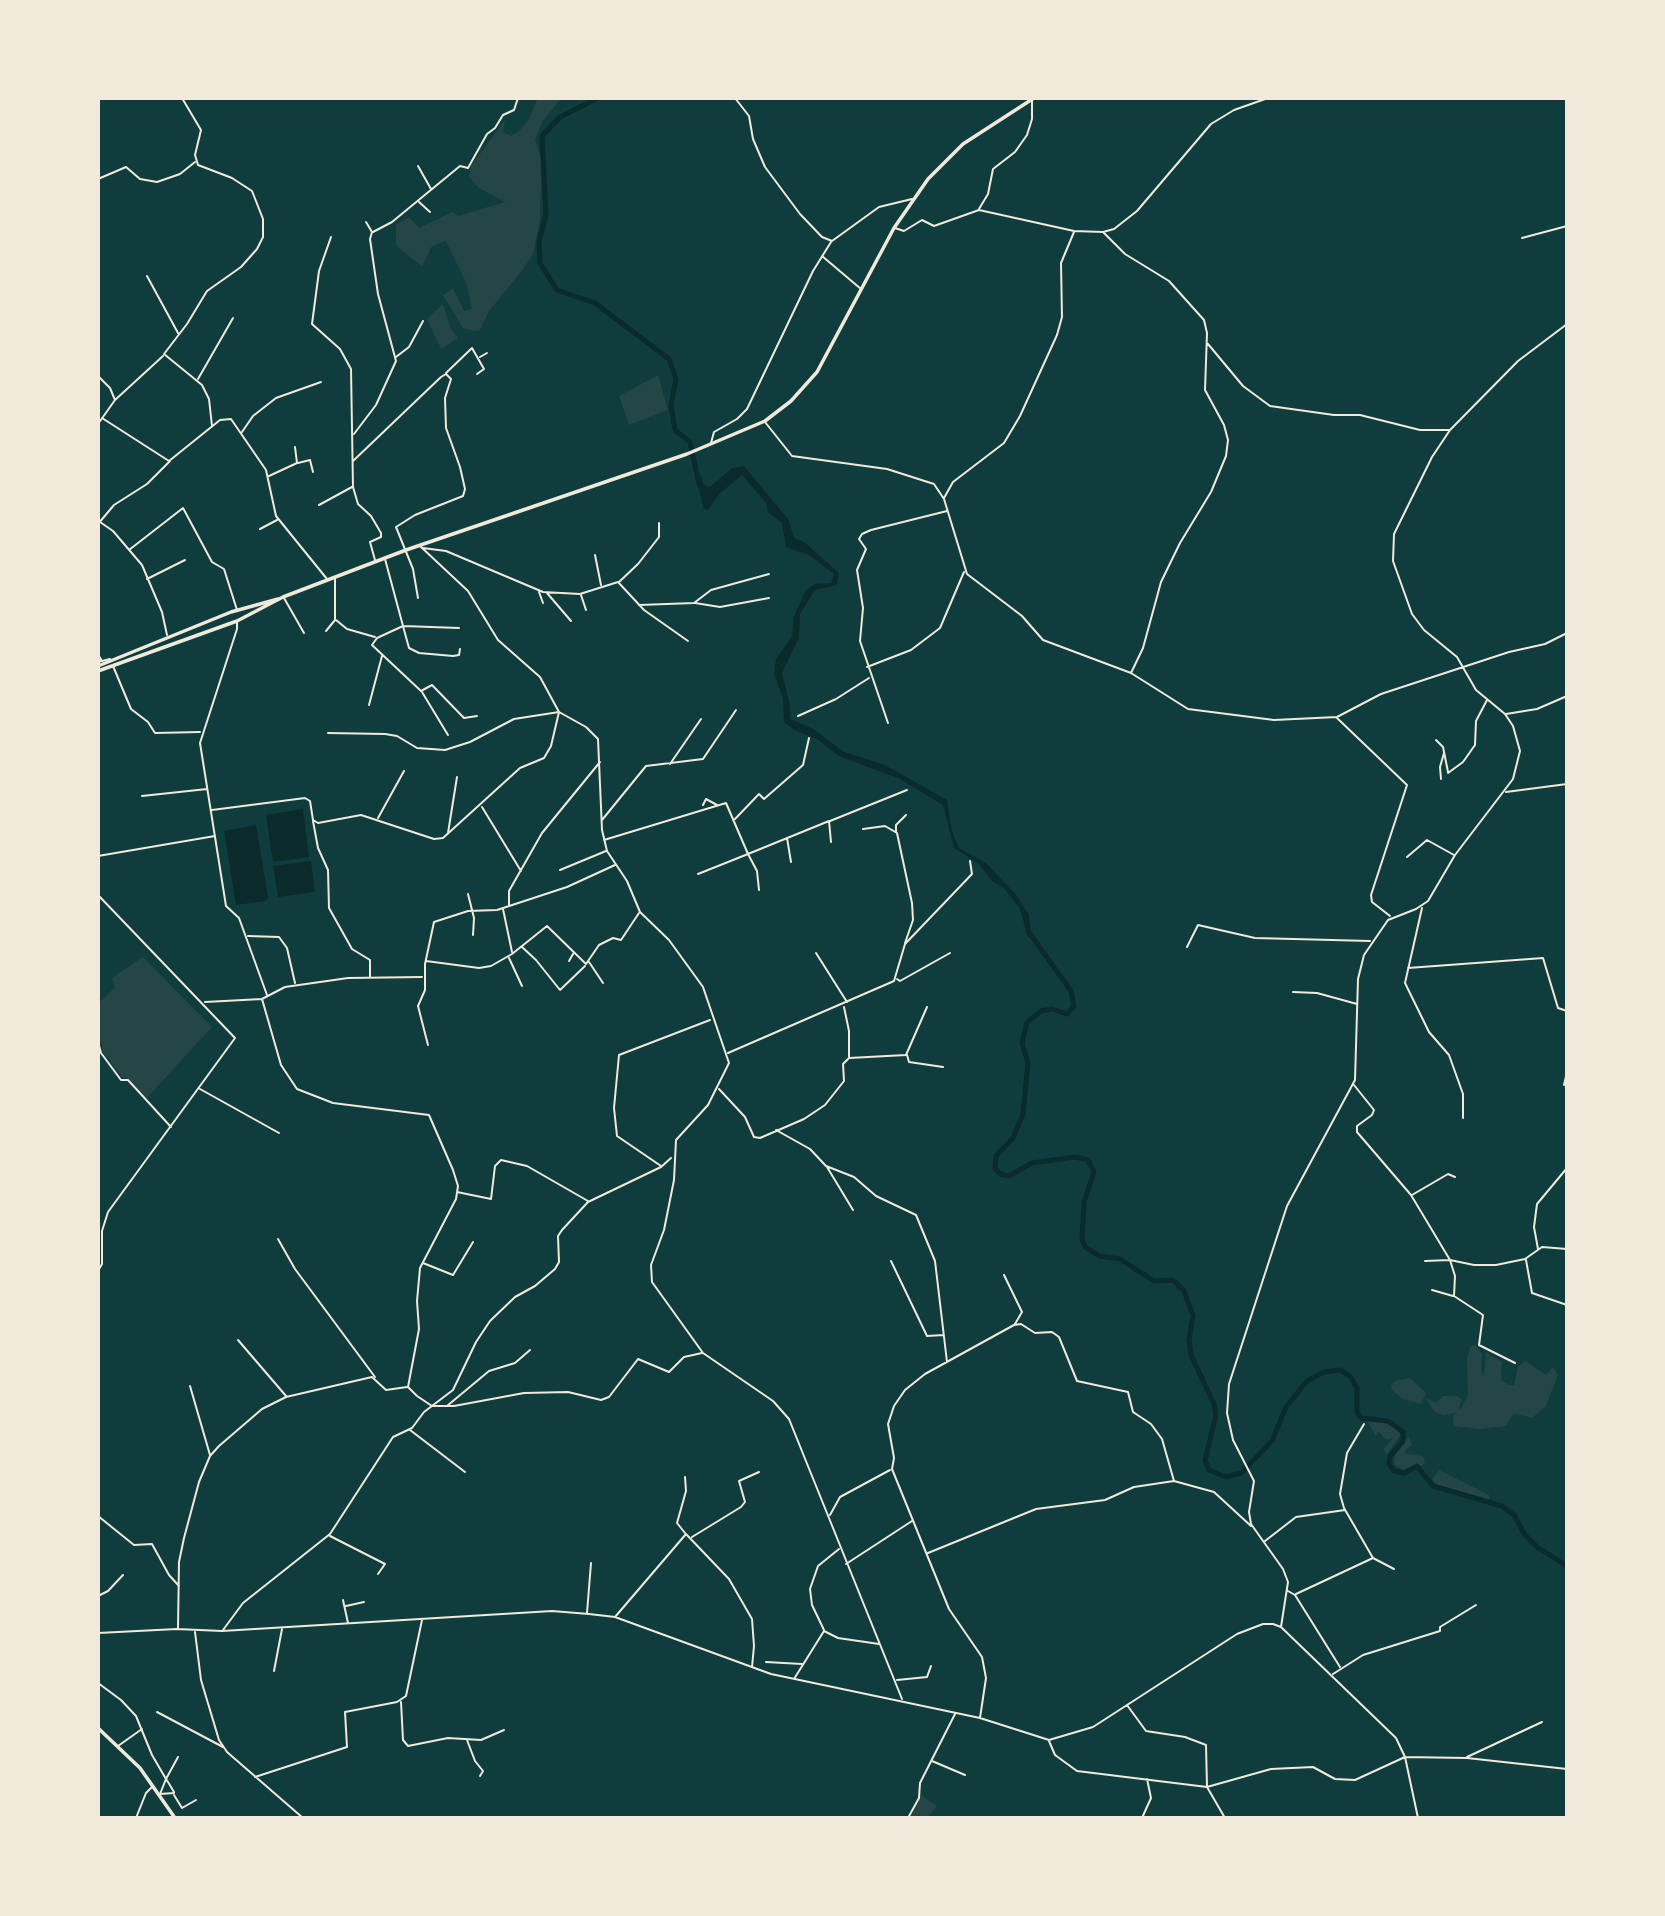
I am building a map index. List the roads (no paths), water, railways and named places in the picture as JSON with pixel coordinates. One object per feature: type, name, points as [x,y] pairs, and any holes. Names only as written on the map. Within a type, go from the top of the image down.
[{"type":"highway","points":[[113,663],[237,610],[283,597],[406,550],[710,446],[765,421],[805,387],[912,199],[963,144],[1033,99]]},
{"type":"highway","points":[[99,665],[113,663],[237,621],[283,597]]},
{"type":"highway","points":[[225,615],[228,624]]},
{"type":"highway","points":[[98,1728],[153,1785],[175,1818]]},
{"type":"main road","points":[[98,655],[99,665]]},
{"type":"street","points":[[98,100],[102,98]]},
{"type":"street","points":[[98,424],[115,400],[165,355],[166,349],[179,334],[204,294],[248,259],[260,244],[263,233],[263,219],[254,193],[232,178],[200,168],[196,161],[196,145],[201,130],[182,98]]},
{"type":"street","points":[[372,232],[392,222],[460,166],[468,168],[487,134],[495,128],[503,115],[514,110],[518,98]]},
{"type":"street","points":[[735,98],[749,116],[753,139],[765,166],[811,227],[822,237],[832,241]]},
{"type":"street","points":[[894,228],[904,231],[922,220],[934,226],[979,210],[1074,231],[1102,232],[1125,223],[1211,124],[1234,110],[1268,98]]},
{"type":"street","points":[[979,210],[988,194],[996,164],[1015,152],[1027,135],[1032,119],[1033,99]]},
{"type":"street","points":[[98,179],[127,167],[141,179],[157,182],[180,174],[196,161]]},
{"type":"street","points":[[418,166],[431,190]]},
{"type":"street","points":[[710,446],[714,432],[737,419],[747,409],[822,256],[832,241],[879,207],[912,199]]},
{"type":"street","points":[[418,201],[430,212]]},
{"type":"street","points":[[354,435],[385,390],[395,358],[378,294],[370,239],[372,232],[366,222]]},
{"type":"street","points":[[1522,239],[1567,226]]},
{"type":"street","points":[[944,499],[953,482],[1004,443],[1020,416],[1060,326],[1061,263],[1074,231]]},
{"type":"street","points":[[1102,232],[1125,254],[1169,281],[1188,299],[1204,320],[1205,390],[1227,433],[1226,456],[1203,509],[1180,543],[1161,582],[1143,648],[1131,673]]},
{"type":"street","points":[[331,237],[319,271],[312,324],[340,349],[351,369],[354,487],[358,504],[371,516],[381,533],[381,537],[370,542],[375,562]]},
{"type":"street","points":[[822,256],[861,290]]},
{"type":"street","points":[[147,276],[179,334]]},
{"type":"street","points":[[198,380],[233,318]]},
{"type":"street","points":[[395,358],[409,347],[423,321]]},
{"type":"street","points":[[1463,1118],[1463,1094],[1458,1075],[1449,1055],[1429,1032],[1406,986],[1407,968],[1422,906],[1455,855],[1505,791],[1518,766],[1520,751],[1513,726],[1505,714],[1471,683],[1465,669],[1412,614],[1392,551],[1394,534],[1401,514],[1450,430],[1518,361],[1567,324]]},
{"type":"street","points":[[1206,342],[1243,386],[1270,406],[1334,415],[1353,414],[1420,430],[1450,430]]},
{"type":"street","points":[[353,461],[398,415],[472,348],[479,357],[481,371],[485,376]]},
{"type":"street","points":[[479,357],[486,353]]},
{"type":"street","points":[[165,355],[198,380],[209,399],[212,426]]},
{"type":"street","points":[[477,374],[481,371]]},
{"type":"street","points":[[418,598],[406,550],[396,525],[463,496],[465,489],[446,428],[445,398],[451,379],[446,374]]},
{"type":"street","points":[[98,376],[110,388],[115,400]]},
{"type":"street","points":[[241,433],[253,416],[276,398],[321,382]]},
{"type":"street","points":[[169,639],[163,612],[146,580],[142,565],[99,523],[114,505],[147,484],[170,461],[226,417],[241,433],[268,477],[278,519],[328,580]]},
{"type":"street","points":[[102,418],[170,461]]},
{"type":"street","points":[[765,421],[792,456],[887,469],[934,484],[948,510],[964,570],[1021,616],[1043,640],[1131,673],[1188,709],[1274,720],[1337,717],[1381,694],[1465,669],[1508,652],[1545,644],[1567,633]]},
{"type":"street","points":[[295,447],[297,463]]},
{"type":"street","points":[[268,477],[309,460],[313,472]]},
{"type":"street","points":[[319,505],[354,487]]},
{"type":"street","points":[[129,550],[183,508],[214,564],[224,569],[237,610]]},
{"type":"street","points":[[888,723],[866,668],[859,629],[863,608],[857,570],[866,549],[860,536],[871,530],[948,510]]},
{"type":"street","points":[[260,529],[278,519]]},
{"type":"street","points":[[421,546],[446,551],[538,591],[580,594],[618,582],[638,564],[659,537],[659,523]]},
{"type":"street","points":[[421,546],[468,591],[498,640],[540,677],[559,712],[592,731],[600,744],[601,820],[607,851],[629,884],[640,912],[670,940],[697,979],[707,999],[712,1019],[727,1053],[726,1072],[701,1114],[680,1134],[673,1157],[671,1195],[650,1273],[664,1300],[703,1353],[782,1409],[789,1419],[830,1516],[839,1549],[903,1702]]},
{"type":"street","points":[[595,555],[601,586]]},
{"type":"street","points":[[385,558],[409,648],[419,653],[453,656],[459,655],[460,649]]},
{"type":"street","points":[[146,580],[185,561]]},
{"type":"street","points":[[866,668],[911,650],[940,628],[964,570]]},
{"type":"street","points":[[694,603],[711,590],[769,574]]},
{"type":"street","points":[[326,631],[335,620],[335,577]]},
{"type":"street","points":[[618,582],[638,605],[688,641]]},
{"type":"street","points":[[538,591],[543,603]]},
{"type":"street","points":[[546,593],[570,621]]},
{"type":"street","points":[[580,594],[586,610]]},
{"type":"street","points":[[283,597],[304,634]]},
{"type":"street","points":[[638,605],[694,603],[720,607],[769,598]]},
{"type":"street","points":[[335,620],[347,629],[376,638]]},
{"type":"street","points":[[237,621],[214,704],[201,732],[226,906],[238,916],[267,995]]},
{"type":"street","points":[[448,735],[421,691],[372,645],[376,638],[403,626],[459,628]]},
{"type":"street","points":[[369,705],[382,655]]},
{"type":"street","points":[[99,665],[113,663],[130,707],[148,722],[155,733],[201,732]]},
{"type":"street","points":[[798,716],[836,699],[870,678]]},
{"type":"street","points":[[421,691],[432,685],[464,718],[477,716]]},
{"type":"street","points":[[1505,714],[1537,709],[1567,696]]},
{"type":"street","points":[[1436,740],[1445,752],[1448,773],[1462,762],[1475,745],[1476,721],[1487,699]]},
{"type":"street","points":[[601,820],[608,816],[646,766],[704,759],[736,710]]},
{"type":"street","points":[[328,733],[385,734],[397,736],[417,748],[445,750],[470,742],[513,719],[559,712]]},
{"type":"street","points":[[313,820],[319,824],[361,815],[434,839],[448,834],[481,807],[520,768],[537,763],[547,754],[559,712]]},
{"type":"street","points":[[1337,717],[1407,785],[1371,895],[1372,902],[1392,917]]},
{"type":"street","points":[[670,765],[701,719]]},
{"type":"street","points":[[735,819],[759,794],[764,799],[803,765],[808,738]]},
{"type":"street","points":[[1441,779],[1440,766],[1445,752]]},
{"type":"street","points":[[509,906],[509,891],[552,818],[601,761]]},
{"type":"street","points":[[378,819],[404,771]]},
{"type":"street","points":[[448,834],[457,777]]},
{"type":"street","points":[[1505,791],[1567,784]]},
{"type":"street","points":[[142,796],[208,789]]},
{"type":"street","points":[[698,874],[907,790]]},
{"type":"street","points":[[212,810],[305,798],[312,805],[316,840],[328,870],[329,908],[352,949],[370,960],[370,976]]},
{"type":"street","points":[[703,805],[706,799],[718,805]]},
{"type":"street","points":[[603,840],[634,834],[726,803],[757,871],[759,890]]},
{"type":"street","points":[[481,807],[521,871]]},
{"type":"street","points":[[896,979],[913,920],[896,825],[906,815]]},
{"type":"street","points":[[829,821],[831,842]]},
{"type":"street","points":[[863,829],[885,826],[897,833]]},
{"type":"street","points":[[98,856],[216,836]]},
{"type":"street","points":[[787,837],[791,862]]},
{"type":"street","points":[[1407,857],[1427,840],[1455,855]]},
{"type":"street","points":[[560,870],[607,851]]},
{"type":"street","points":[[905,944],[972,874],[970,861]]},
{"type":"street","points":[[428,1045],[418,1006],[425,990],[426,961],[434,922],[447,916],[509,906],[567,887],[616,865]]},
{"type":"street","points":[[468,894],[473,911],[473,935]]},
{"type":"street","points":[[98,895],[204,1002],[235,1038],[108,1212],[102,1231],[103,1264],[98,1271]]},
{"type":"street","points":[[1254,1528],[1249,1512],[1254,1480],[1231,1434],[1227,1413],[1229,1384],[1287,1206],[1353,1084],[1360,967],[1371,941],[1392,917],[1422,906]]},
{"type":"street","points":[[502,908],[512,954]]},
{"type":"street","points":[[521,947],[536,960],[560,990],[589,961],[599,945],[614,938],[621,940],[640,912]]},
{"type":"street","points":[[1187,947],[1198,925],[1255,938],[1371,941]]},
{"type":"street","points":[[426,961],[478,968],[508,957],[547,926],[586,964]]},
{"type":"street","points":[[247,936],[279,937],[287,948],[295,984]]},
{"type":"street","points":[[569,961],[574,953]]},
{"type":"street","points":[[816,953],[846,1004],[849,1058]]},
{"type":"street","points":[[727,1053],[846,1004],[896,979],[900,981],[950,953]]},
{"type":"street","points":[[508,957],[522,986]]},
{"type":"street","points":[[1407,968],[1543,958],[1558,1008],[1567,1011]]},
{"type":"street","points":[[589,961],[603,983]]},
{"type":"street","points":[[204,1002],[262,999],[295,984],[370,976],[424,977]]},
{"type":"street","points":[[1293,992],[1318,993],[1358,1004]]},
{"type":"street","points":[[262,999],[281,1065],[297,1090],[333,1103],[429,1115],[453,1170],[457,1192],[422,1263],[417,1287],[419,1329],[408,1387]]},
{"type":"street","points":[[926,1007],[907,1054],[909,1062],[943,1067]]},
{"type":"street","points":[[662,1167],[617,1136],[614,1108],[619,1055],[712,1019]]},
{"type":"street","points":[[98,1042],[101,1053],[121,1080],[128,1080],[171,1127]]},
{"type":"street","points":[[718,1088],[745,1117],[755,1138],[804,1119],[825,1105],[840,1090],[845,1077],[843,1062],[849,1058],[907,1054]]},
{"type":"street","points":[[1564,1085],[1567,1072]]},
{"type":"street","points":[[1353,1084],[1374,1110],[1372,1115],[1357,1126],[1357,1132],[1411,1195],[1450,1261],[1455,1276],[1454,1296]]},
{"type":"street","points":[[199,1089],[279,1133]]},
{"type":"street","points":[[776,1130],[810,1149],[826,1166],[853,1210]]},
{"type":"street","points":[[222,1631],[243,1603],[329,1535],[393,1437],[410,1430],[432,1406],[453,1390],[475,1342],[500,1310],[555,1269],[559,1262],[558,1236],[589,1202],[662,1167],[673,1157]]},
{"type":"street","points":[[457,1192],[491,1199],[495,1166],[501,1160],[527,1166],[589,1202]]},
{"type":"street","points":[[826,1166],[848,1174],[876,1196],[916,1215],[934,1261],[948,1363]]},
{"type":"street","points":[[1538,1250],[1534,1227],[1537,1205],[1567,1168]]},
{"type":"street","points":[[1411,1195],[1448,1174],[1455,1177]]},
{"type":"street","points":[[278,1239],[295,1269],[375,1378],[390,1391],[408,1387]]},
{"type":"street","points":[[422,1263],[453,1275],[472,1242]]},
{"type":"street","points":[[1425,1261],[1474,1265],[1525,1259],[1545,1247],[1567,1249]]},
{"type":"street","points":[[1525,1259],[1534,1294],[1567,1305]]},
{"type":"street","points":[[891,1261],[927,1336],[944,1335]]},
{"type":"street","points":[[1003,1275],[1022,1312],[1014,1325]]},
{"type":"street","points":[[1432,1290],[1454,1296],[1483,1313],[1479,1346],[1516,1363]]},
{"type":"street","points":[[980,1718],[986,1678],[982,1657],[949,1609],[892,1469],[894,1458],[888,1424],[894,1406],[915,1381],[1014,1325],[1021,1324],[1032,1332],[1056,1334],[1077,1381],[1128,1392],[1133,1412],[1151,1424],[1162,1439],[1174,1481]]},
{"type":"street","points":[[237,1340],[286,1397]]},
{"type":"street","points":[[446,1406],[489,1371],[515,1363],[530,1350]]},
{"type":"street","points":[[408,1387],[432,1406],[524,1393],[568,1392],[601,1400],[609,1397],[638,1359],[669,1372],[684,1357],[703,1353]]},
{"type":"street","points":[[177,1629],[179,1562],[199,1482],[210,1456],[248,1420],[286,1397],[346,1381],[375,1378]]},
{"type":"street","points":[[190,1386],[210,1456]]},
{"type":"street","points":[[1364,1424],[1347,1453],[1340,1480],[1346,1510],[1373,1558],[1394,1569]]},
{"type":"street","points":[[410,1430],[465,1472]]},
{"type":"street","points":[[830,1516],[834,1513],[840,1497],[892,1469]]},
{"type":"street","points":[[691,1538],[741,1507],[745,1502],[739,1481],[759,1472]]},
{"type":"street","points":[[685,1477],[686,1491],[677,1523],[729,1579],[752,1619],[754,1646],[751,1668]]},
{"type":"street","points":[[927,1553],[1036,1509],[1105,1500],[1134,1487],[1174,1481],[1214,1492],[1265,1541],[1283,1569],[1288,1591],[1282,1626]]},
{"type":"street","points":[[1265,1541],[1296,1517],[1346,1510]]},
{"type":"street","points":[[98,1516],[134,1545],[152,1544],[169,1575],[180,1587]]},
{"type":"street","points":[[846,1564],[913,1521]]},
{"type":"street","points":[[615,1617],[686,1534]]},
{"type":"street","points":[[329,1535],[385,1564],[378,1574]]},
{"type":"street","points":[[839,1549],[818,1566],[810,1589],[812,1605],[824,1631],[838,1638],[881,1644]]},
{"type":"street","points":[[1295,1595],[1373,1558]]},
{"type":"street","points":[[587,1614],[592,1563]]},
{"type":"street","points":[[98,1596],[108,1591],[123,1575]]},
{"type":"street","points":[[1288,1591],[1295,1595],[1340,1667]]},
{"type":"street","points":[[344,1600],[348,1623]]},
{"type":"street","points":[[345,1606],[364,1602]]},
{"type":"street","points":[[1332,1675],[1340,1667],[1363,1655],[1440,1631],[1440,1628],[1476,1605]]},
{"type":"street","points":[[98,1633],[177,1629],[222,1631],[552,1611],[615,1617],[751,1668],[793,1680],[980,1718],[1049,1740],[1093,1727],[1237,1634],[1263,1624],[1282,1626],[1396,1738],[1405,1757],[1418,1818]]},
{"type":"street","points":[[423,1619],[408,1690],[400,1701],[405,1744],[412,1746],[448,1738],[481,1740],[504,1730]]},
{"type":"street","points":[[274,1671],[282,1628]]},
{"type":"street","points":[[195,1631],[201,1679],[213,1725],[224,1747],[303,1818]]},
{"type":"street","points":[[793,1680],[824,1631]]},
{"type":"street","points":[[766,1662],[803,1665]]},
{"type":"street","points":[[896,1680],[928,1677],[931,1666]]},
{"type":"street","points":[[98,1683],[130,1708],[182,1808],[196,1800]]},
{"type":"street","points":[[255,1777],[347,1747],[345,1712],[400,1701]]},
{"type":"street","points":[[1126,1705],[1146,1731],[1185,1737],[1206,1745],[1207,1787],[1225,1818]]},
{"type":"street","points":[[157,1712],[215,1745],[224,1747]]},
{"type":"street","points":[[908,1818],[916,1806],[920,1783],[956,1713]]},
{"type":"street","points":[[1466,1758],[1542,1722]]},
{"type":"street","points":[[117,1746],[142,1729]]},
{"type":"street","points":[[467,1739],[475,1761],[483,1771],[480,1776]]},
{"type":"street","points":[[1049,1740],[1055,1755],[1077,1771],[1207,1787],[1270,1769],[1313,1767],[1335,1779],[1355,1780],[1405,1757],[1466,1758],[1567,1769]]},
{"type":"street","points":[[173,1794],[160,1794],[178,1757]]},
{"type":"street","points":[[931,1760],[965,1775]]},
{"type":"street","points":[[1142,1818],[1151,1798],[1146,1778]]},
{"type":"street","points":[[136,1818],[146,1793],[153,1785]]},
{"type":"waterway","points":[[598,98],[560,117],[542,136],[546,215],[539,241],[540,263],[557,290],[595,303],[669,359],[676,379],[671,406],[675,430],[690,442],[699,484]]},
{"type":"waterway","points":[[1028,931],[1071,991],[1074,1006],[1067,1014],[1052,1009],[1041,1011],[1027,1022],[1022,1043],[1028,1063],[1023,1114],[1013,1138],[996,1156],[995,1168],[1000,1174],[1009,1176],[1032,1163],[1075,1157],[1088,1160],[1094,1172],[1084,1202],[1082,1240],[1086,1248],[1100,1256],[1120,1259],[1154,1281],[1173,1280],[1184,1291],[1193,1316],[1189,1340],[1191,1355],[1214,1404],[1216,1415],[1205,1460],[1209,1470],[1226,1477],[1241,1473],[1272,1441],[1286,1407],[1307,1381],[1324,1372],[1340,1370],[1350,1376],[1357,1388],[1357,1412],[1361,1418],[1388,1421],[1403,1432],[1403,1441],[1390,1456],[1389,1464],[1394,1471],[1404,1473],[1417,1466],[1433,1486],[1502,1506],[1514,1515],[1525,1535],[1537,1547],[1567,1566]]}]
